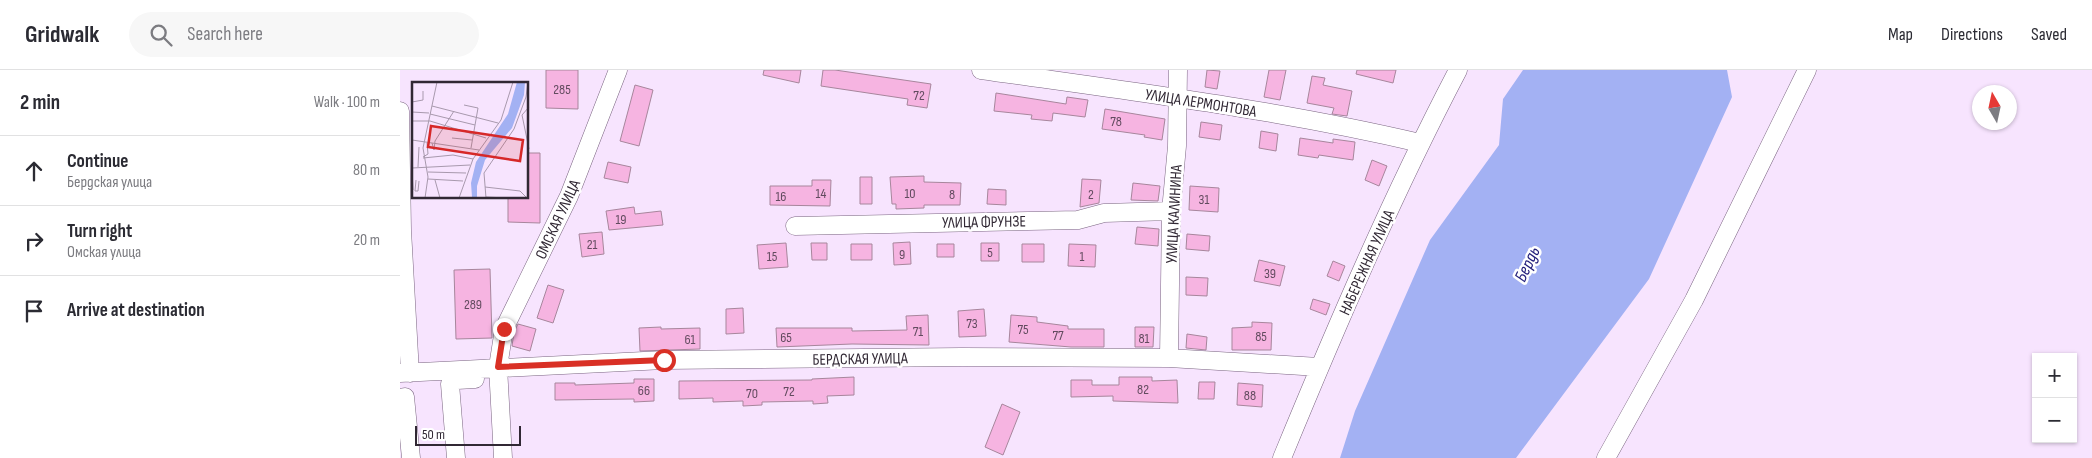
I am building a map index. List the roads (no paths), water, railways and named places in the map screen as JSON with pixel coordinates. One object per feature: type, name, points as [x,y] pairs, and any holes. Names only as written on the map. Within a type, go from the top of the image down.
[{"type":"street","name":"ОМСКАЯ УЛИЦА","points":[[503,458],[498,373],[504,329],[569,196],[618,70]]},
{"type":"street","name":"УЛИЦА ЛЕРМОНТОВА","points":[[981,70],[1177,98],[1293,117],[1420,143]]},
{"type":"street","name":"УЛИЦА КАЛИНИНА","points":[[1169,358],[1171,211],[1178,146],[1178,70]]},
{"type":"street","name":"НАБЕРЕЖНАЯ УЛИЦА","points":[[1282,458],[1319,368],[1420,143],[1458,70]]},
{"type":"street","points":[[1606,458],[1694,300],[1807,70]]},
{"type":"street","points":[[400,111],[405,373]]},
{"type":"street","name":"УЛИЦА ФРУНЗЕ","points":[[796,226],[1078,220],[1104,213],[1171,211]]},
{"type":"street","name":"БЕРДСКАЯ УЛИЦА","points":[[405,373],[498,373],[664,360],[952,357],[1169,358],[1319,368]]},
{"type":"street","points":[[456,458],[450,384],[457,380],[498,373]]},
{"type":"street","points":[[400,398],[405,398],[411,458]]},
{"type":"water","name":"Бердь","points":[[1523,70],[1727,70],[1732,97],[1649,279],[1516,458],[1340,458],[1355,411],[1430,240],[1499,145],[1503,99]]}]
